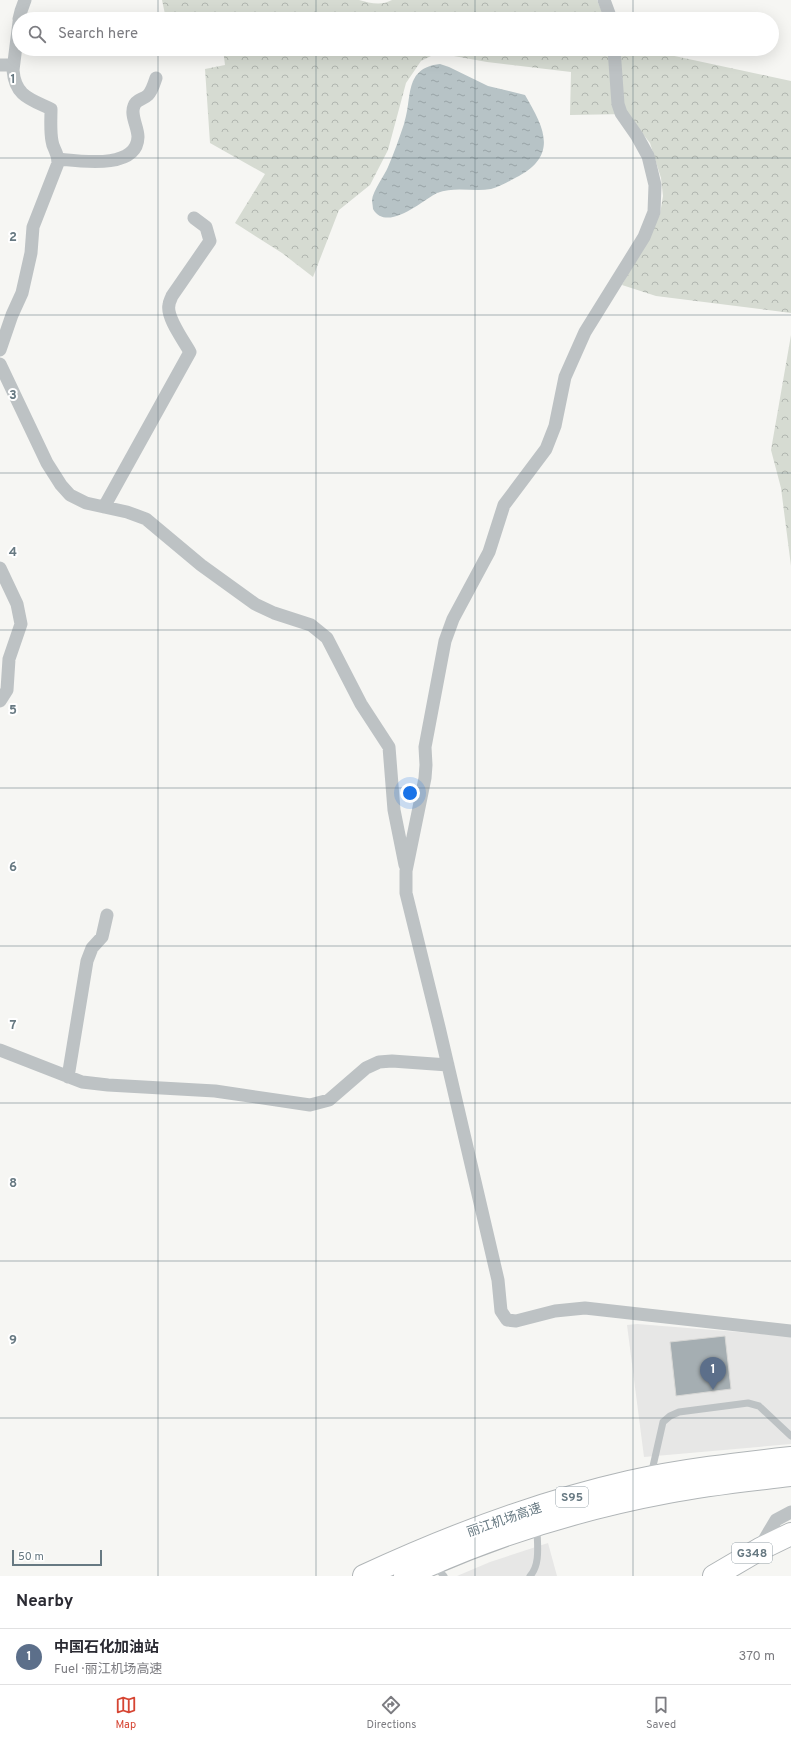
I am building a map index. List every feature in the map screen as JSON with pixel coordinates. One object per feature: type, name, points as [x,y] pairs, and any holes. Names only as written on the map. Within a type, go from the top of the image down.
[{"type":"highway","name":"丽江机场高速","points":[[364,1576],[437,1543],[513,1515],[592,1491],[703,1468],[791,1458]]},
{"type":"highway","name":"丽江机场高速","points":[[405,1576],[439,1570],[478,1545],[537,1525],[596,1508],[705,1485],[791,1475]]},
{"type":"highway","name":"G348","points":[[714,1576],[760,1549],[791,1534]]},
{"type":"street","points":[[21,12],[25,0]]},
{"type":"street","points":[[604,0],[608,12]]},
{"type":"street","points":[[0,350],[12,315],[22,293],[30,253],[33,227],[58,159],[58,153],[52,144],[51,138],[51,109],[24,96],[20,92],[13,76],[14,56]]},
{"type":"street","points":[[406,871],[425,778],[425,747],[445,641],[453,619],[489,552],[504,505],[546,449],[555,426],[565,377],[585,332],[644,237],[654,212],[655,185],[648,156],[637,136],[621,113],[618,104],[615,56]]},
{"type":"street","points":[[0,64],[13,65]]},
{"type":"street","points":[[58,159],[108,161],[120,159],[131,152],[137,145],[138,140],[138,131],[133,114],[134,105],[136,102],[148,95],[156,78]]},
{"type":"street","points":[[104,507],[190,352],[173,322],[169,305],[172,296],[210,241],[206,227],[194,218]]},
{"type":"street","points":[[1,371],[47,463],[61,485],[70,495],[79,501],[127,512],[146,520],[201,565],[255,604],[274,613],[311,626],[327,638],[361,704],[389,747],[394,810],[406,871],[407,902],[448,1065],[498,1280],[501,1311],[506,1320],[516,1321],[555,1311],[585,1308],[791,1332]]},
{"type":"street","points":[[0,568],[17,604],[21,624],[9,659],[7,690],[0,701]]},
{"type":"street","points":[[68,1076],[87,961],[92,948],[102,937],[107,915]]},
{"type":"street","points":[[0,1050],[82,1082],[108,1085],[215,1091],[310,1105],[329,1100],[366,1068],[379,1062],[392,1061],[448,1065]]},
{"type":"street","points":[[760,1549],[776,1520],[791,1512]]},
{"type":"lane","points":[[651,1478],[663,1422],[670,1416],[679,1412],[748,1403],[760,1406],[791,1436]]},
{"type":"lane","points":[[530,1576],[535,1570],[537,1563],[537,1525]]},
{"type":"shaded area","points":[[637,1324],[791,1336],[791,1444],[644,1457],[627,1325]]},
{"type":"shaded area","points":[[548,1543],[557,1576],[457,1576],[490,1562]]},
{"type":"green space","points":[[162,0],[359,0],[371,3],[384,3],[392,0],[597,0],[602,12],[216,12],[165,12]]},
{"type":"green space","points":[[224,56],[431,56],[421,61],[406,83],[388,150],[370,185],[339,210],[313,277],[282,253],[235,223],[265,174],[210,143],[205,69],[225,65]]},
{"type":"green space","points":[[454,56],[675,56],[791,81],[791,313],[656,296],[622,285],[660,214],[663,196],[661,178],[650,143],[627,114],[570,115],[571,72],[487,62]]},
{"type":"green space","points":[[791,335],[791,566],[781,488],[771,450]]},
{"type":"water","points":[[440,64],[488,86],[525,95],[542,128],[544,139],[543,149],[539,158],[531,167],[519,176],[498,187],[484,190],[457,189],[444,191],[437,193],[405,213],[387,218],[379,215],[373,209],[373,196],[388,167],[404,124],[415,78],[420,71]]},
{"type":"building","points":[[725,1336],[731,1389],[676,1396],[670,1342]]},
{"type":"place","name":"中国石化加油站","points":[[713,1390]]}]
